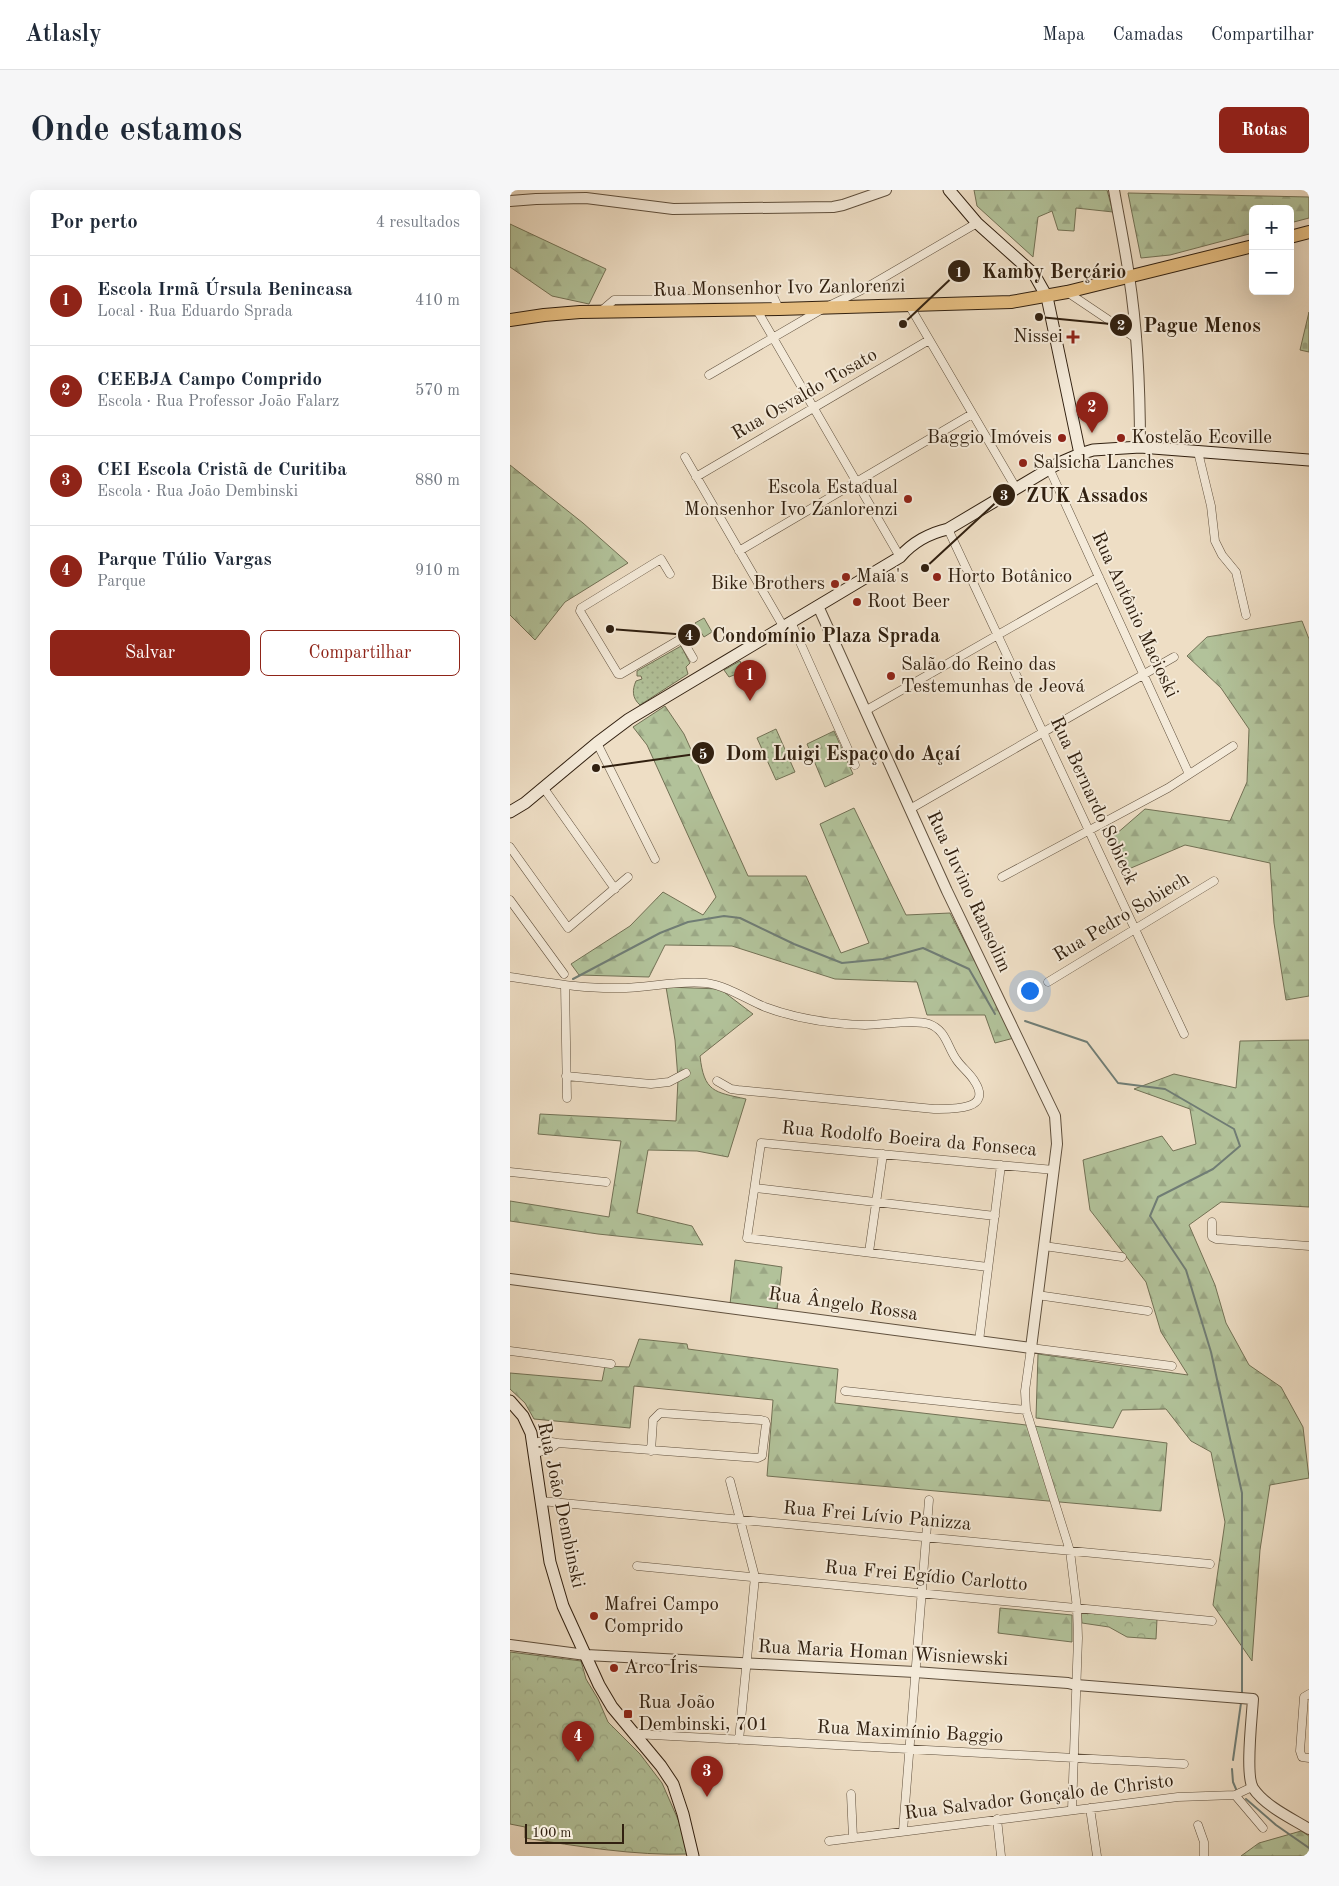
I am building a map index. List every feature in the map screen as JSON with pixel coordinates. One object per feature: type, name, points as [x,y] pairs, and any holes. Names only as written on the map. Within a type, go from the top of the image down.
[{"type":"main road","points":[[949,190],[977,223],[1025,265],[1039,282],[1047,297],[1080,454]]},
{"type":"main road","points":[[961,205],[962,190]]},
{"type":"main road","points":[[1294,236],[1309,232]]},
{"type":"main road","name":"Rua Monsenhor Ivo Zanlorenzi","points":[[510,320],[544,315],[600,312],[757,310],[994,303],[1047,297],[1249,247]]},
{"type":"main road","points":[[510,812],[525,803],[597,742],[654,703],[900,557],[908,547],[938,531],[948,529],[1049,468],[1080,454],[1104,448],[1140,447],[1309,460]]},
{"type":"main road","points":[[510,820],[522,811],[525,803]]},
{"type":"main road","name":"Rua João Dembinski","points":[[510,1401],[523,1416],[531,1433],[547,1547],[555,1582],[564,1606],[612,1707],[661,1766],[673,1784],[683,1814],[693,1856]]},
{"type":"street","points":[[510,201],[586,198],[673,210],[833,207],[886,190]]},
{"type":"street","points":[[1114,190],[1130,277],[1140,390],[1140,447]]},
{"type":"street","points":[[709,375],[824,308],[864,289],[977,223]]},
{"type":"street","points":[[1067,292],[1136,339]]},
{"type":"street","points":[[600,312],[614,300],[774,298],[779,309]]},
{"type":"street","points":[[909,305],[1016,488]]},
{"type":"street","points":[[757,310],[900,557]]},
{"type":"street","name":"Rua Osvaldo Tosato","points":[[696,477],[929,340]]},
{"type":"street","points":[[739,551],[972,414]]},
{"type":"street","points":[[1198,452],[1209,497],[1215,541],[1222,555],[1236,572],[1246,615]]},
{"type":"street","points":[[685,457],[739,551],[787,624],[855,765]]},
{"type":"street","name":"Rua Antônio Macioski","points":[[1049,468],[1189,774]]},
{"type":"street","name":"Rua Bernardo Sobieck","points":[[948,529],[1184,1034]]},
{"type":"street","points":[[670,574],[661,559],[581,608],[580,611],[618,674],[679,640],[683,641],[693,658]]},
{"type":"street","points":[[865,711],[1099,577]]},
{"type":"street","name":"Rua Juvino Ransolim","points":[[818,606],[948,892],[1055,1116],[1057,1135],[1054,1170],[1031,1348]]},
{"type":"street","points":[[910,809],[1174,657]]},
{"type":"street","points":[[597,742],[655,859]]},
{"type":"street","points":[[1002,878],[1189,774],[1233,746]]},
{"type":"street","points":[[543,787],[615,889]]},
{"type":"street","points":[[510,847],[568,928],[628,877]]},
{"type":"street","name":"Rua Pedro Sobiech","points":[[1048,982],[1214,881]]},
{"type":"street","points":[[510,900],[564,974]]},
{"type":"street","points":[[510,977],[603,989],[684,983],[707,984],[731,991],[778,1011],[815,1020],[866,1025],[924,1022],[943,1033],[955,1058],[974,1080],[979,1093],[973,1105],[959,1109],[934,1109],[738,1090],[731,1089],[717,1081]]},
{"type":"street","points":[[565,985],[566,1098]]},
{"type":"street","points":[[566,1076],[651,1084],[669,1082],[686,1073]]},
{"type":"street","name":"Rua Rodolfo Boeira da Fonseca","points":[[754,1188],[761,1143],[1054,1170]]},
{"type":"street","points":[[869,1252],[882,1154]]},
{"type":"street","points":[[979,1341],[1001,1165]]},
{"type":"street","points":[[510,1172],[606,1182]]},
{"type":"street","points":[[988,1267],[747,1238],[754,1188],[995,1216]]},
{"type":"street","points":[[1212,1222],[1212,1237],[1216,1239],[1309,1246]]},
{"type":"street","points":[[1044,1246],[1122,1257]]},
{"type":"street","name":"Rua Ângelo Rossa","points":[[510,1278],[1172,1366]]},
{"type":"street","points":[[1037,1295],[1148,1311]]},
{"type":"street","points":[[1031,1348],[1025,1391],[1026,1410],[1070,1551],[1077,1608],[1078,1638],[1072,1810]]},
{"type":"street","points":[[510,1351],[610,1364]]},
{"type":"street","points":[[845,1391],[1026,1410]]},
{"type":"street","points":[[533,1448],[545,1441],[651,1451],[760,1458],[766,1424],[761,1420],[660,1413],[653,1420],[651,1451]]},
{"type":"street","points":[[730,1481],[755,1577],[739,1740]]},
{"type":"street","points":[[903,1831],[929,1500]]},
{"type":"street","name":"Rua Frei Lívio Panizza","points":[[541,1501],[1210,1564]]},
{"type":"street","name":"Rua Frei Egídio Carlotto","points":[[637,1566],[1212,1621]]},
{"type":"street","name":"Rua Maria Homan Wisniewski","points":[[510,1646],[586,1655],[916,1672],[1253,1699],[1249,1774],[1252,1787]]},
{"type":"street","points":[[1309,1694],[1304,1697],[1300,1752],[1302,1757],[1309,1758]]},
{"type":"street","name":"Rua Maximínio Baggio","points":[[634,1734],[1184,1764]]},
{"type":"street","points":[[1252,1787],[1268,1802],[1309,1829]]},
{"type":"street","name":"Rua Salvador Gonçalo de Christo","points":[[829,1841],[1188,1796],[1235,1795],[1252,1787]]},
{"type":"street","points":[[851,1794],[853,1838]]},
{"type":"street","points":[[1235,1795],[1263,1828]]},
{"type":"street","points":[[1090,1808],[1097,1856]]},
{"type":"street","points":[[997,1819],[1001,1856]]},
{"type":"street","points":[[1198,1825],[1204,1842],[1204,1856]]},
{"type":"green space","points":[[974,190],[1107,190],[1113,212],[1076,208],[1074,231],[1058,230],[1052,211],[1038,217],[1033,257],[977,206]]},
{"type":"green space","points":[[1128,193],[1309,197],[1309,218],[1294,222],[1294,205],[1249,205],[1249,234],[1170,255],[1141,258]]},
{"type":"green space","points":[[510,224],[606,269],[589,304],[552,296],[510,267]]},
{"type":"green space","points":[[1309,312],[1309,352],[1300,350]]},
{"type":"green space","points":[[510,465],[583,523],[628,563],[565,602],[535,640],[510,615]]},
{"type":"green space","points":[[704,618],[712,632],[704,637],[695,623]]},
{"type":"green space","points":[[1302,621],[1309,639],[1309,996],[1286,1000],[1274,923],[1270,863],[1185,845],[1124,871],[1108,841],[1145,809],[1230,821],[1247,782],[1249,729],[1221,688],[1187,656],[1207,637]]},
{"type":"green space","points":[[681,646],[690,663],[686,667],[688,674],[640,705],[635,700],[633,694],[636,681],[642,679],[641,676],[637,676],[637,671]]},
{"type":"green space","points":[[740,661],[743,668],[739,673],[729,677],[724,670]]},
{"type":"green space","points":[[665,706],[684,734],[748,876],[806,876],[841,953],[869,943],[820,824],[854,808],[906,915],[950,913],[1014,1038],[995,1043],[985,1015],[927,1015],[917,982],[835,979],[732,946],[665,945],[649,977],[579,975],[571,964],[630,926],[663,892],[703,915],[716,897],[647,745],[633,727]]},
{"type":"green space","points":[[776,729],[795,772],[776,780],[757,738]]},
{"type":"green space","points":[[834,731],[853,774],[825,787],[807,744]]},
{"type":"green space","points":[[666,987],[720,989],[753,1014],[700,1056],[704,1077],[712,1088],[718,1092],[746,1099],[728,1157],[697,1151],[648,1150],[637,1213],[692,1226],[703,1245],[598,1234],[510,1221],[510,1201],[609,1217],[621,1141],[538,1134],[540,1114],[676,1121],[678,1079],[675,1040]]},
{"type":"green space","points":[[1309,1040],[1309,1207],[1221,1202],[1189,1225],[1215,1285],[1226,1323],[1249,1365],[1281,1387],[1303,1427],[1309,1478],[1270,1485],[1260,1550],[1252,1661],[1213,1605],[1225,1522],[1211,1452],[1191,1441],[1166,1409],[1122,1410],[1113,1428],[1036,1418],[1038,1354],[1188,1375],[1161,1332],[1146,1282],[1090,1210],[1083,1160],[1162,1136],[1173,1151],[1196,1144],[1190,1109],[1134,1089],[1174,1074],[1236,1088],[1240,1041]]},
{"type":"green space","points":[[735,1260],[782,1267],[777,1310],[730,1304]]},
{"type":"green space","points":[[639,1339],[687,1344],[688,1349],[838,1369],[835,1403],[1167,1443],[1161,1511],[767,1476],[773,1400],[634,1386],[630,1428],[534,1419],[525,1403],[510,1389],[510,1373],[602,1381],[605,1366],[629,1367]]},
{"type":"green space","points":[[1000,1608],[1072,1615],[1072,1642],[998,1633]]},
{"type":"green space","points":[[1081,1612],[1157,1619],[1156,1639],[1127,1637],[1109,1627],[1082,1623]]},
{"type":"green space","points":[[510,1652],[581,1661],[586,1679],[598,1699],[608,1722],[640,1754],[662,1783],[684,1833],[688,1854],[627,1852],[525,1838],[525,1827],[510,1824]]},
{"type":"green space","points":[[1301,1831],[1309,1836],[1309,1856],[1241,1856],[1259,1843]]},
{"type":"waterway","points":[[573,979],[660,933],[688,922],[724,916],[740,918],[794,944],[842,963],[883,959],[923,948],[969,969],[995,1014]]},
{"type":"waterway","points":[[1025,1021],[1087,1042],[1118,1083],[1165,1089],[1234,1129],[1240,1146],[1213,1169],[1158,1197],[1150,1216],[1186,1270],[1211,1352],[1242,1493],[1242,1694]]},
{"type":"waterway","points":[[1233,1760],[1241,1703]]},
{"type":"waterway","points":[[1232,1769],[1233,1782],[1236,1789]]},
{"type":"waterway","points":[[1246,1799],[1276,1825],[1309,1848]]},
{"type":"place","name":"Pague Menos","points":[[1039,317]]},
{"type":"place","name":"Kamby Berçário","points":[[903,324]]},
{"type":"place","name":"Nissei","points":[[1073,337]]},
{"type":"place","name":"CEEBJA Campo Comprido","points":[[1092,433]]},
{"type":"place","name":"Baggio Imóveis","points":[[1062,438]]},
{"type":"place","name":"Kostelão Ecoville","points":[[1121,438]]},
{"type":"place","name":"Salsicha Lanches","points":[[1023,463]]},
{"type":"place","name":"Escola Estadual Monsenhor Ivo Zanlorenzi","points":[[908,499]]},
{"type":"place","name":"ZUK Assados","points":[[925,568]]},
{"type":"place","name":"Maia's","points":[[846,577]]},
{"type":"place","name":"Horto Botânico","points":[[937,577]]},
{"type":"place","name":"Bike Brothers","points":[[835,584]]},
{"type":"place","name":"Root Beer","points":[[857,602]]},
{"type":"place","name":"Condomínio Plaza Sprada","points":[[610,629]]},
{"type":"place","name":"Salão do Reino das Testemunhas de Jeová","points":[[891,676]]},
{"type":"place","name":"Escola Irmã Úrsula Benincasa","points":[[750,701]]},
{"type":"place","name":"Dom Luigi Espaço do Açaí","points":[[596,768]]},
{"type":"place","name":"Mafrei Campo Comprido","points":[[594,1616]]},
{"type":"place","name":"Arco Íris","points":[[614,1668]]},
{"type":"place","name":"Rua João Dembinski, 701","points":[[628,1714]]},
{"type":"place","name":"Parque Túlio Vargas","points":[[578,1762]]},
{"type":"place","name":"CEI Escola Cristã de Curitiba","points":[[707,1797]]}]
